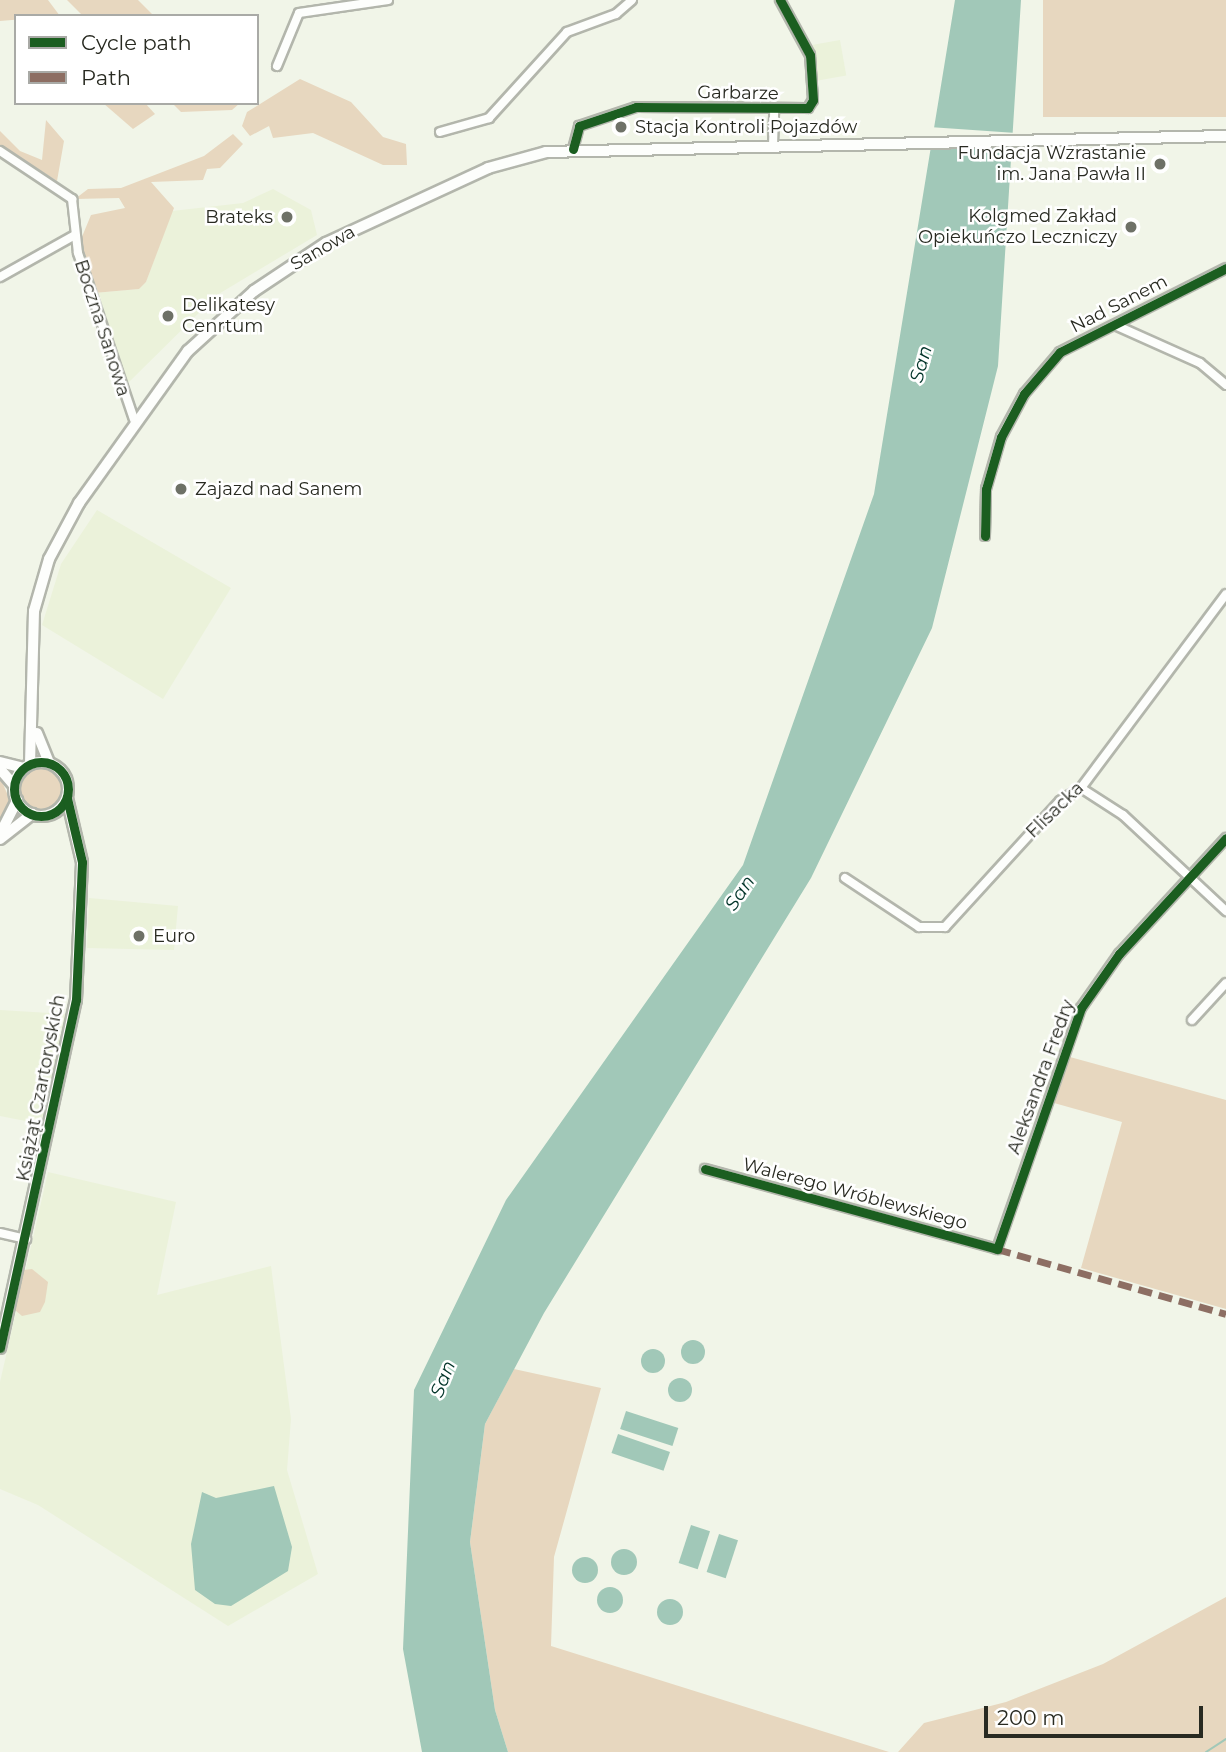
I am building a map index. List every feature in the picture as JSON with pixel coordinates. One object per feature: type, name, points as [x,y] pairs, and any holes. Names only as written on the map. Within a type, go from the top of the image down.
[{"type":"main road","name":"Sanowa","points":[[32,713],[29,657],[49,559],[134,419],[220,320],[326,243],[488,167],[573,149],[1226,136]]},
{"type":"main road","points":[[32,713],[49,763],[64,774],[67,797],[51,814]]},
{"type":"main road","points":[[32,713],[27,766],[14,785],[17,800],[32,814],[51,814],[76,831]]},
{"type":"main road","points":[[27,766],[49,763]]},
{"type":"main road","name":"Książąt Czartoryskich","points":[[0,1348],[26,1239],[76,1000],[82,871],[67,797]]},
{"type":"street","points":[[277,66],[299,13],[388,0]]},
{"type":"street","points":[[440,132],[489,118],[568,32],[616,14],[632,0]]},
{"type":"street","name":"Garbarze","points":[[573,149],[579,126],[636,107],[801,109],[813,100],[810,55],[780,0]]},
{"type":"street","name":"Garbarze","points":[[774,109],[774,145]]},
{"type":"street","name":"Boczna Sanowa","points":[[0,151],[68,192],[76,214],[75,235],[113,372],[134,419]]},
{"type":"street","name":"Boczna Sanowa","points":[[0,278],[75,235]]},
{"type":"street","name":"Nad Sanem","points":[[985,536],[986,489],[1001,437],[1024,394],[1060,352],[1226,268]]},
{"type":"street","points":[[1115,325],[1200,363],[1226,385]]},
{"type":"street","name":"Flisacka","points":[[845,878],[919,927],[945,927],[1060,801],[1081,788],[1226,594]]},
{"type":"street","points":[[0,762],[27,766]]},
{"type":"street","points":[[0,769],[14,785]]},
{"type":"street","points":[[1081,788],[1123,815],[1226,911]]},
{"type":"street","points":[[0,834],[17,800]]},
{"type":"street","points":[[0,839],[32,814]]},
{"type":"street","name":"Aleksandra Fredry","points":[[997,1249],[1077,1016],[1104,973],[1226,838]]},
{"type":"street","points":[[1192,1020],[1226,983]]},
{"type":"street","name":"Walerego Wróblewskiego","points":[[705,1169],[997,1249]]},
{"type":"street","points":[[0,1233],[26,1239]]},
{"type":"shaded area","points":[[0,0],[48,0],[58,14],[14,14],[14,20],[0,21]]},
{"type":"shaded area","points":[[67,0],[138,0],[152,14],[81,14]]},
{"type":"shaded area","points":[[1043,0],[1226,0],[1226,117],[1043,117]]},
{"type":"shaded area","points":[[840,40],[846,75],[817,81],[810,45]]},
{"type":"shaded area","points":[[300,79],[351,102],[383,137],[406,144],[407,165],[383,165],[313,133],[273,138],[269,126],[250,136],[242,126],[247,112]]},
{"type":"shaded area","points":[[105,105],[147,105],[155,114],[133,129]]},
{"type":"shaded area","points":[[174,105],[238,105],[232,110],[181,112]]},
{"type":"shaded area","points":[[46,120],[64,141],[57,181],[0,145],[0,131],[20,151],[42,160]]},
{"type":"shaded area","points":[[233,134],[243,144],[220,168],[207,169],[203,180],[151,182],[174,208],[146,282],[139,289],[94,293],[79,244],[91,215],[125,208],[119,198],[75,199],[88,189],[121,188],[204,156]]},
{"type":"shaded area","points":[[273,189],[311,210],[317,235],[217,295],[128,383],[94,293],[139,289],[146,282],[172,211],[243,203]]},
{"type":"shaded area","points":[[97,510],[231,588],[163,699],[42,625],[61,564]]},
{"type":"shaded area","points":[[41,766],[56,773],[63,788],[56,803],[41,810],[26,803],[19,788],[26,773]]},
{"type":"shaded area","points":[[0,777],[12,805],[0,827]]},
{"type":"shaded area","points":[[89,898],[178,906],[174,950],[87,948]]},
{"type":"shaded area","points":[[0,1010],[66,1014],[41,1124],[0,1116]]},
{"type":"shaded area","points":[[1070,1057],[1226,1100],[1226,1309],[1081,1268],[1122,1122],[1054,1103]]},
{"type":"shaded area","points":[[48,1172],[176,1202],[157,1295],[271,1266],[291,1419],[287,1470],[318,1574],[228,1626],[38,1505],[0,1489],[0,1382]]},
{"type":"shaded area","points":[[32,1269],[48,1282],[45,1302],[40,1312],[22,1316],[15,1310],[24,1270]]},
{"type":"shaded area","points":[[514,1369],[601,1388],[554,1557],[551,1646],[889,1752],[508,1752],[495,1710],[470,1542],[485,1424]]},
{"type":"shaded area","points":[[1226,1597],[1226,1752],[898,1752],[924,1723],[1006,1702],[1103,1664]]},
{"type":"water","name":"San","points":[[955,0],[1021,0],[998,366],[932,628],[811,878],[544,1313],[485,1424],[470,1542],[495,1710],[508,1752],[422,1752],[403,1649],[414,1390],[506,1200],[743,865],[874,494]]},
{"type":"water","points":[[693,1340],[702,1343],[705,1352],[702,1361],[693,1364],[684,1361],[681,1352],[684,1343]]},
{"type":"water","points":[[653,1349],[662,1352],[665,1361],[662,1370],[653,1373],[644,1370],[641,1361],[644,1352]]},
{"type":"water","points":[[680,1378],[689,1381],[692,1390],[689,1399],[680,1402],[671,1399],[668,1390],[671,1381]]},
{"type":"water","points":[[626,1411],[678,1428],[672,1446],[620,1429]]},
{"type":"water","points":[[618,1434],[670,1452],[663,1471],[611,1453]]},
{"type":"water","points":[[274,1486],[292,1547],[288,1571],[231,1606],[215,1604],[195,1590],[191,1544],[202,1492],[216,1498]]},
{"type":"water","points":[[691,1525],[710,1531],[698,1569],[679,1563]]},
{"type":"water","points":[[719,1534],[738,1540],[726,1578],[707,1572]]},
{"type":"water","points":[[624,1549],[633,1553],[637,1562],[633,1571],[624,1575],[615,1571],[611,1562],[615,1553]]},
{"type":"water","points":[[585,1557],[595,1560],[598,1570],[595,1580],[585,1583],[575,1580],[572,1570],[575,1560]]},
{"type":"water","points":[[610,1587],[620,1590],[623,1600],[620,1610],[610,1613],[600,1610],[597,1600],[600,1590]]},
{"type":"water","points":[[670,1599],[679,1603],[683,1612],[679,1621],[670,1625],[661,1621],[657,1612],[661,1603]]},
{"type":"pier","points":[[929,127],[1016,133],[1015,148],[928,142]]},
{"type":"waterway","points":[[1206,1752],[1226,1739]]},
{"type":"marked path","points":[[997,1249],[1226,1314]]},
{"type":"cycle path","points":[[573,149],[579,126],[636,107],[808,108],[813,100],[810,55],[780,0]]},
{"type":"cycle path","points":[[985,536],[986,489],[1001,437],[1024,394],[1060,352],[1226,268]]},
{"type":"cycle path","points":[[41,762],[60,770],[68,789],[60,808],[41,816],[22,808],[14,789],[22,770],[41,762]]},
{"type":"cycle path","points":[[0,1348],[76,1000],[82,862],[67,798]]},
{"type":"cycle path","points":[[705,1169],[997,1249],[1081,1008],[1119,954],[1226,838]]},
{"type":"place","name":"Stacja Kontroli Pojazdów","points":[[621,127]]},
{"type":"place","name":"Fundacja Wzrastanie im. Jana Pawła II","points":[[1160,164]]},
{"type":"place","name":"Brateks","points":[[287,217]]},
{"type":"place","name":"Kolgmed Zakład Opiekuńczo Leczniczy","points":[[1131,227]]},
{"type":"place","name":"Delikatesy Cenrtum","points":[[168,316]]},
{"type":"place","name":"Zajazd nad Sanem","points":[[181,489]]},
{"type":"place","name":"Euro","points":[[139,936]]}]
